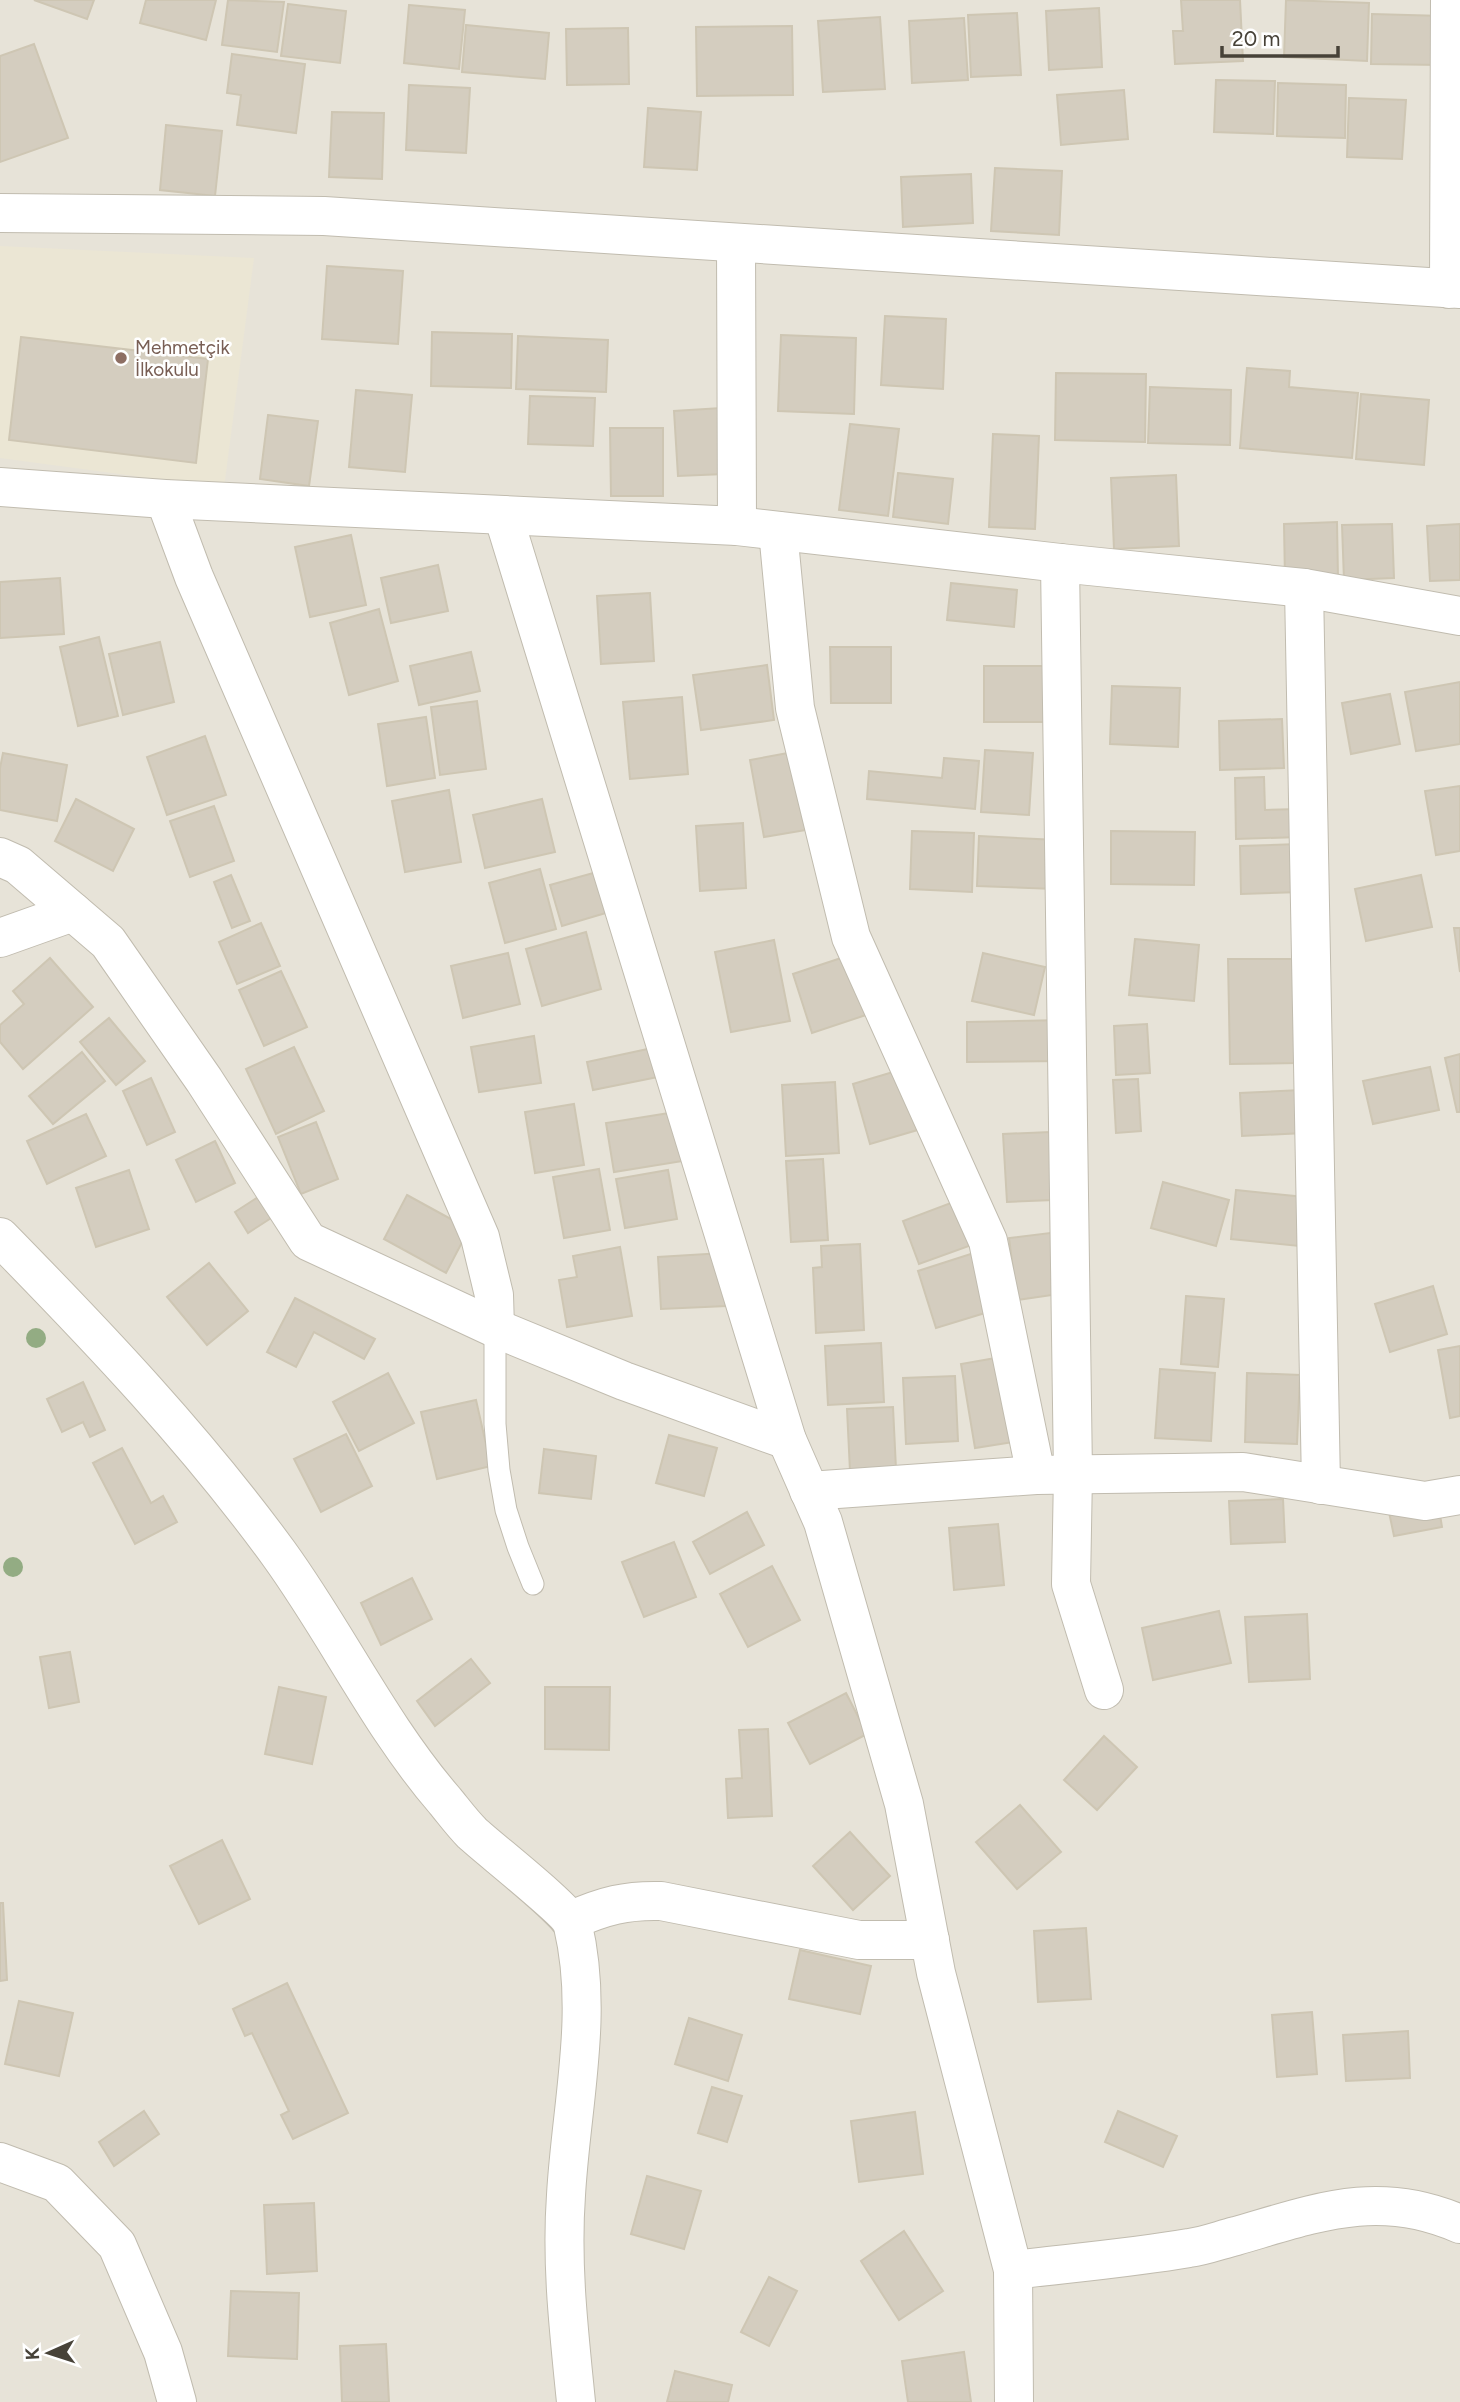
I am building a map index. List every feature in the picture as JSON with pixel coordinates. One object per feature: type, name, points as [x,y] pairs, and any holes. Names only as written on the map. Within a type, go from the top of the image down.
[{"type":"street","points":[[0,213],[324,216],[1454,289],[1450,0]]},
{"type":"street","points":[[736,243],[737,526]]},
{"type":"street","points":[[0,487],[165,499],[737,526],[1060,564],[1304,588],[1460,615]]},
{"type":"street","points":[[165,499],[194,576],[480,1237],[494,1294],[495,1328]]},
{"type":"street","points":[[503,515],[787,1440],[822,1521],[904,1804],[936,1973],[1013,2270],[1016,2367],[1014,2402]]},
{"type":"street","points":[[778,531],[794,708],[850,937],[988,1241],[1055,1474],[1071,1584],[1104,1690]]},
{"type":"street","points":[[1055,1474],[1060,564]]},
{"type":"street","points":[[1304,588],[1321,1485]]},
{"type":"street","points":[[0,858],[18,865],[108,942],[204,1080],[308,1241],[495,1328],[624,1381],[787,1440]]},
{"type":"street","points":[[0,938],[73,912]]},
{"type":"street","points":[[0,1237],[103,1342],[217,1472],[281,1557],[427,1781],[471,1832],[572,1920],[579,1952],[580,2053],[566,2189],[563,2248],[576,2402]]},
{"type":"street","points":[[809,1491],[1055,1474],[1244,1472],[1426,1501],[1460,1495]]},
{"type":"street","points":[[572,1920],[605,1906],[632,1900],[661,1901],[859,1940],[930,1940]]},
{"type":"street","points":[[0,2162],[57,2183],[117,2245],[163,2352],[177,2402]]},
{"type":"street","points":[[1013,2270],[1192,2248],[1316,2213],[1357,2205],[1404,2207],[1443,2216],[1460,2224]]},
{"type":"lane","points":[[495,1328],[495,1424],[499,1471],[506,1510],[533,1584]]},
{"type":"shaded area","points":[[0,0],[1460,0],[1460,2402],[0,2402]]},
{"type":"shaded area","name":"Mehmetçik İlkokulu","points":[[0,246],[254,258],[224,488],[0,458]]},
{"type":"building","points":[[34,0],[94,0],[87,19]]},
{"type":"building","points":[[146,0],[216,0],[206,40],[140,23]]},
{"type":"building","points":[[228,0],[284,2],[277,52],[222,45]]},
{"type":"building","points":[[1181,0],[1240,0],[1243,61],[1175,64],[1173,31],[1183,31]]},
{"type":"building","points":[[1286,0],[1369,3],[1367,61],[1284,57]]},
{"type":"building","points":[[288,4],[346,11],[340,63],[281,56]]},
{"type":"building","points":[[409,5],[465,10],[459,69],[404,63]]},
{"type":"building","points":[[1099,8],[1102,67],[1049,70],[1046,11]]},
{"type":"building","points":[[1017,13],[1021,75],[971,77],[968,15]]},
{"type":"building","points":[[1372,14],[1443,16],[1441,65],[1371,64]]},
{"type":"building","points":[[880,17],[885,89],[823,92],[818,21]]},
{"type":"building","points":[[964,18],[968,80],[912,83],[909,21]]},
{"type":"building","points":[[466,25],[549,33],[545,79],[462,72]]},
{"type":"building","points":[[792,26],[793,95],[697,96],[696,27]]},
{"type":"building","points":[[628,28],[629,84],[567,85],[566,29]]},
{"type":"building","points":[[34,44],[68,138],[0,162],[0,56]]},
{"type":"building","points":[[232,54],[305,64],[296,133],[237,125],[241,95],[227,93]]},
{"type":"building","points":[[1216,80],[1275,81],[1273,134],[1214,132]]},
{"type":"building","points":[[1278,83],[1346,85],[1345,138],[1277,136]]},
{"type":"building","points":[[409,85],[470,88],[466,153],[406,150]]},
{"type":"building","points":[[1124,90],[1128,139],[1061,145],[1057,95]]},
{"type":"building","points":[[1349,98],[1406,100],[1402,159],[1347,157]]},
{"type":"building","points":[[648,108],[701,112],[697,170],[644,167]]},
{"type":"building","points":[[332,112],[384,113],[382,179],[329,177]]},
{"type":"building","points":[[166,125],[222,131],[215,196],[160,190]]},
{"type":"building","points":[[995,168],[1062,171],[1059,235],[991,231]]},
{"type":"building","points":[[971,174],[973,223],[903,227],[901,177]]},
{"type":"building","points":[[327,266],[403,271],[398,344],[322,339]]},
{"type":"building","points":[[885,316],[946,319],[943,389],[881,385]]},
{"type":"building","points":[[432,332],[512,334],[511,388],[431,386]]},
{"type":"building","points":[[781,335],[856,338],[854,414],[778,411]]},
{"type":"building","points":[[518,336],[608,340],[606,392],[516,389]]},
{"type":"building","points":[[21,337],[208,359],[196,463],[9,440]]},
{"type":"building","points":[[1247,368],[1290,371],[1289,387],[1358,393],[1352,458],[1240,448]]},
{"type":"building","points":[[1056,373],[1146,374],[1145,442],[1055,440]]},
{"type":"building","points":[[1150,387],[1231,390],[1230,445],[1148,443]]},
{"type":"building","points":[[356,390],[412,395],[405,472],[349,467]]},
{"type":"building","points":[[1361,394],[1429,400],[1424,465],[1356,459]]},
{"type":"building","points":[[530,396],[595,398],[593,446],[528,444]]},
{"type":"building","points":[[721,408],[724,474],[678,476],[674,411]]},
{"type":"building","points":[[268,415],[318,421],[309,486],[260,479]]},
{"type":"building","points":[[850,424],[899,429],[888,516],[839,510]]},
{"type":"building","points":[[610,428],[663,428],[663,496],[611,496]]},
{"type":"building","points":[[993,434],[1039,436],[1035,529],[989,527]]},
{"type":"building","points":[[898,473],[953,479],[948,524],[893,517]]},
{"type":"building","points":[[1176,475],[1179,546],[1114,549],[1111,478]]},
{"type":"building","points":[[1337,522],[1338,578],[1285,580],[1284,524]]},
{"type":"building","points":[[1392,524],[1394,578],[1344,580],[1342,525]]},
{"type":"building","points":[[1460,524],[1460,580],[1430,581],[1427,526]]},
{"type":"building","points":[[351,535],[366,605],[310,617],[295,547]]},
{"type":"building","points":[[438,565],[448,611],[391,623],[381,578]]},
{"type":"building","points":[[60,578],[64,634],[0,638],[0,582]]},
{"type":"building","points":[[951,583],[1017,590],[1014,627],[947,620]]},
{"type":"building","points":[[650,593],[654,661],[601,664],[597,596]]},
{"type":"building","points":[[379,609],[398,681],[349,695],[330,623]]},
{"type":"building","points":[[99,637],[118,716],[78,726],[60,647]]},
{"type":"building","points":[[160,642],[174,702],[123,715],[109,654]]},
{"type":"building","points":[[830,647],[891,647],[891,703],[831,703]]},
{"type":"building","points":[[471,652],[480,691],[419,705],[410,666]]},
{"type":"building","points":[[767,665],[774,720],[701,730],[693,675]]},
{"type":"building","points":[[984,666],[1049,666],[1049,722],[984,722]]},
{"type":"building","points":[[1460,682],[1460,744],[1416,751],[1405,692]]},
{"type":"building","points":[[1112,686],[1180,688],[1178,747],[1110,744]]},
{"type":"building","points":[[1390,694],[1400,744],[1351,754],[1342,703]]},
{"type":"building","points":[[682,697],[688,774],[630,779],[623,702]]},
{"type":"building","points":[[477,701],[486,769],[440,775],[431,707]]},
{"type":"building","points":[[426,717],[435,778],[387,786],[378,724]]},
{"type":"building","points":[[1282,719],[1284,768],[1220,770],[1219,721]]},
{"type":"building","points":[[205,736],[226,795],[167,815],[147,757]]},
{"type":"building","points":[[985,750],[1033,753],[1029,815],[981,812]]},
{"type":"building","points":[[799,751],[812,829],[764,837],[750,760]]},
{"type":"building","points":[[3,753],[67,765],[57,821],[0,810],[0,768]]},
{"type":"building","points":[[944,758],[979,761],[975,809],[867,799],[869,771],[942,778]]},
{"type":"building","points":[[1264,777],[1265,810],[1299,809],[1299,837],[1236,839],[1235,778]]},
{"type":"building","points":[[1460,786],[1460,851],[1436,855],[1425,791]]},
{"type":"building","points":[[449,790],[461,862],[405,872],[392,801]]},
{"type":"building","points":[[76,799],[134,829],[113,871],[55,841]]},
{"type":"building","points":[[542,799],[555,852],[485,868],[473,815]]},
{"type":"building","points":[[214,806],[234,861],[190,877],[170,821]]},
{"type":"building","points":[[743,823],[746,888],[700,891],[696,826]]},
{"type":"building","points":[[912,831],[974,833],[972,892],[910,889]]},
{"type":"building","points":[[1111,831],[1195,832],[1194,885],[1111,884]]},
{"type":"building","points":[[979,836],[1057,840],[1054,889],[977,886]]},
{"type":"building","points":[[1299,844],[1300,892],[1241,894],[1240,846]]},
{"type":"building","points":[[540,869],[556,929],[505,943],[489,883]]},
{"type":"building","points":[[597,872],[609,912],[562,926],[550,885]]},
{"type":"building","points":[[231,875],[250,921],[232,928],[214,882]]},
{"type":"building","points":[[1421,875],[1432,927],[1366,941],[1355,889]]},
{"type":"building","points":[[261,923],[280,966],[237,984],[219,942]]},
{"type":"building","points":[[1454,928],[1460,928],[1460,972]]},
{"type":"building","points":[[586,932],[601,989],[542,1006],[526,949]]},
{"type":"building","points":[[1135,939],[1199,945],[1194,1001],[1129,995]]},
{"type":"building","points":[[774,940],[790,1021],[731,1032],[715,952]]},
{"type":"building","points":[[508,953],[520,1004],[463,1018],[451,966]]},
{"type":"building","points":[[983,953],[1045,967],[1034,1015],[972,1001]]},
{"type":"building","points":[[850,955],[869,1014],[812,1033],[793,974]]},
{"type":"building","points":[[50,958],[93,1007],[23,1069],[0,1042],[0,1025],[24,1004],[13,991]]},
{"type":"building","points":[[1228,959],[1296,959],[1298,1063],[1230,1064]]},
{"type":"building","points":[[281,971],[307,1027],[264,1046],[239,990]]},
{"type":"building","points":[[109,1018],[145,1061],[116,1085],[80,1042]]},
{"type":"building","points":[[1064,1020],[1064,1061],[967,1062],[967,1022]]},
{"type":"building","points":[[1147,1024],[1150,1073],[1116,1075],[1114,1026]]},
{"type":"building","points":[[534,1036],[541,1083],[479,1092],[471,1047]]},
{"type":"building","points":[[294,1047],[324,1111],[276,1134],[246,1069]]},
{"type":"building","points":[[657,1047],[663,1076],[593,1090],[587,1062]]},
{"type":"building","points":[[82,1052],[105,1081],[53,1124],[29,1096]]},
{"type":"building","points":[[1460,1054],[1460,1112],[1457,1112],[1445,1058]]},
{"type":"building","points":[[1430,1067],[1439,1110],[1373,1124],[1363,1081]]},
{"type":"building","points":[[903,1069],[921,1129],[870,1144],[853,1084]]},
{"type":"building","points":[[151,1078],[175,1132],[147,1145],[123,1091]]},
{"type":"building","points":[[1138,1079],[1141,1131],[1116,1133],[1113,1080]]},
{"type":"building","points":[[835,1082],[839,1153],[786,1156],[782,1085]]},
{"type":"building","points":[[1301,1090],[1304,1133],[1242,1136],[1240,1093]]},
{"type":"building","points":[[574,1104],[584,1165],[535,1173],[525,1112]]},
{"type":"building","points":[[682,1111],[689,1160],[614,1172],[606,1123]]},
{"type":"building","points":[[86,1114],[106,1156],[47,1184],[27,1141]]},
{"type":"building","points":[[316,1122],[338,1179],[301,1194],[278,1137]]},
{"type":"building","points":[[1050,1132],[1053,1200],[1007,1202],[1003,1134]]},
{"type":"building","points":[[215,1141],[235,1183],[196,1202],[176,1160]]},
{"type":"building","points":[[823,1159],[828,1240],[791,1242],[786,1161]]},
{"type":"building","points":[[599,1169],[610,1230],[564,1238],[553,1177]]},
{"type":"building","points":[[129,1170],[149,1229],[96,1247],[76,1188]]},
{"type":"building","points":[[668,1170],[677,1219],[625,1228],[616,1179]]},
{"type":"building","points":[[1163,1182],[1229,1200],[1216,1246],[1151,1228]]},
{"type":"building","points":[[269,1190],[282,1211],[248,1233],[235,1212]]},
{"type":"building","points":[[1236,1190],[1304,1197],[1299,1246],[1231,1239]]},
{"type":"building","points":[[407,1195],[469,1229],[446,1273],[384,1239]]},
{"type":"building","points":[[964,1198],[980,1242],[919,1264],[903,1221]]},
{"type":"building","points":[[1058,1232],[1066,1293],[1017,1300],[1009,1238]]},
{"type":"building","points":[[860,1244],[864,1330],[816,1333],[813,1268],[822,1267],[821,1246]]},
{"type":"building","points":[[620,1247],[632,1316],[567,1327],[559,1280],[577,1277],[573,1256]]},
{"type":"building","points":[[980,1251],[998,1309],[936,1328],[918,1271]]},
{"type":"building","points":[[723,1253],[726,1306],[661,1309],[658,1257]]},
{"type":"building","points":[[209,1263],[248,1311],[207,1345],[167,1297]]},
{"type":"building","points":[[1433,1286],[1447,1334],[1390,1352],[1375,1304]]},
{"type":"building","points":[[1186,1296],[1224,1299],[1218,1367],[1181,1364]]},
{"type":"building","points":[[295,1298],[375,1339],[364,1359],[314,1332],[296,1367],[267,1352]]},
{"type":"building","points":[[881,1343],[884,1402],[828,1405],[825,1346]]},
{"type":"building","points":[[1460,1346],[1460,1416],[1450,1418],[1438,1350]]},
{"type":"building","points":[[1007,1356],[1020,1441],[975,1448],[961,1364]]},
{"type":"building","points":[[1160,1369],[1215,1373],[1211,1441],[1155,1438]]},
{"type":"building","points":[[388,1373],[414,1423],[359,1451],[333,1402]]},
{"type":"building","points":[[1247,1373],[1300,1375],[1297,1444],[1245,1442]]},
{"type":"building","points":[[955,1376],[958,1441],[906,1444],[903,1378]]},
{"type":"building","points":[[83,1382],[105,1430],[90,1437],[83,1422],[62,1432],[47,1399]]},
{"type":"building","points":[[476,1400],[491,1466],[437,1479],[421,1412]]},
{"type":"building","points":[[893,1407],[896,1469],[850,1471],[847,1409]]},
{"type":"building","points":[[346,1434],[372,1486],[321,1512],[294,1459]]},
{"type":"building","points":[[669,1435],[717,1448],[704,1496],[656,1483]]},
{"type":"building","points":[[122,1448],[151,1503],[163,1496],[177,1522],[135,1544],[93,1463]]},
{"type":"building","points":[[544,1449],[596,1456],[591,1499],[539,1493]]},
{"type":"building","points":[[1283,1499],[1285,1542],[1231,1544],[1229,1501]]},
{"type":"building","points":[[1438,1503],[1442,1527],[1394,1536],[1389,1512]]},
{"type":"building","points":[[747,1512],[764,1545],[710,1574],[693,1542]]},
{"type":"building","points":[[998,1524],[1004,1585],[954,1590],[949,1528]]},
{"type":"building","points":[[674,1542],[696,1597],[644,1617],[622,1562]]},
{"type":"building","points":[[772,1566],[800,1620],[748,1647],[720,1594]]},
{"type":"building","points":[[412,1578],[432,1619],[381,1645],[361,1603]]},
{"type":"building","points":[[1219,1611],[1231,1663],[1153,1680],[1142,1628]]},
{"type":"building","points":[[1307,1614],[1310,1679],[1249,1682],[1245,1617]]},
{"type":"building","points":[[70,1652],[79,1702],[49,1708],[40,1657]]},
{"type":"building","points":[[471,1659],[490,1683],[435,1726],[417,1701]]},
{"type":"building","points":[[279,1687],[326,1697],[312,1764],[265,1754]]},
{"type":"building","points":[[545,1687],[610,1687],[609,1750],[545,1749]]},
{"type":"building","points":[[846,1693],[867,1734],[810,1764],[788,1723]]},
{"type":"building","points":[[768,1729],[772,1816],[728,1818],[726,1779],[742,1778],[739,1730]]},
{"type":"building","points":[[1104,1736],[1137,1767],[1097,1810],[1064,1780]]},
{"type":"building","points":[[1020,1805],[1061,1852],[1017,1889],[976,1842]]},
{"type":"building","points":[[850,1832],[890,1876],[853,1910],[813,1866]]},
{"type":"building","points":[[222,1840],[250,1899],[199,1924],[170,1866]]},
{"type":"building","points":[[0,1903],[3,1903],[7,1980],[0,1981]]},
{"type":"building","points":[[1086,1928],[1091,1999],[1038,2002],[1034,1931]]},
{"type":"building","points":[[800,1950],[871,1966],[860,2014],[789,1999]]},
{"type":"building","points":[[287,1983],[348,2113],[293,2139],[281,2115],[289,2111],[252,2033],[245,2036],[233,2009]]},
{"type":"building","points":[[19,2001],[73,2013],[59,2076],[5,2064]]},
{"type":"building","points":[[1312,2012],[1317,2074],[1277,2077],[1272,2015]]},
{"type":"building","points":[[689,2018],[742,2035],[728,2081],[675,2064]]},
{"type":"building","points":[[1408,2031],[1410,2078],[1346,2081],[1343,2035]]},
{"type":"building","points":[[712,2087],[742,2096],[727,2142],[698,2133]]},
{"type":"building","points":[[144,2111],[159,2134],[114,2166],[99,2142]]},
{"type":"building","points":[[1118,2111],[1177,2136],[1163,2167],[1105,2142]]},
{"type":"building","points":[[915,2112],[923,2174],[859,2182],[851,2121]]},
{"type":"building","points":[[647,2176],[701,2191],[684,2249],[631,2234]]},
{"type":"building","points":[[314,2203],[317,2271],[267,2274],[264,2205]]},
{"type":"building","points":[[904,2231],[943,2291],[899,2320],[861,2261]]},
{"type":"building","points":[[769,2277],[797,2291],[769,2346],[741,2332]]},
{"type":"building","points":[[231,2291],[299,2293],[297,2359],[228,2356]]},
{"type":"building","points":[[386,2344],[389,2402],[342,2402],[340,2346]]},
{"type":"building","points":[[964,2352],[971,2402],[908,2402],[902,2361]]},
{"type":"building","points":[[675,2371],[732,2385],[728,2402],[667,2402]]},
{"type":"place","name":"Mehmetçik İlkokulu","points":[[121,358]]}]
